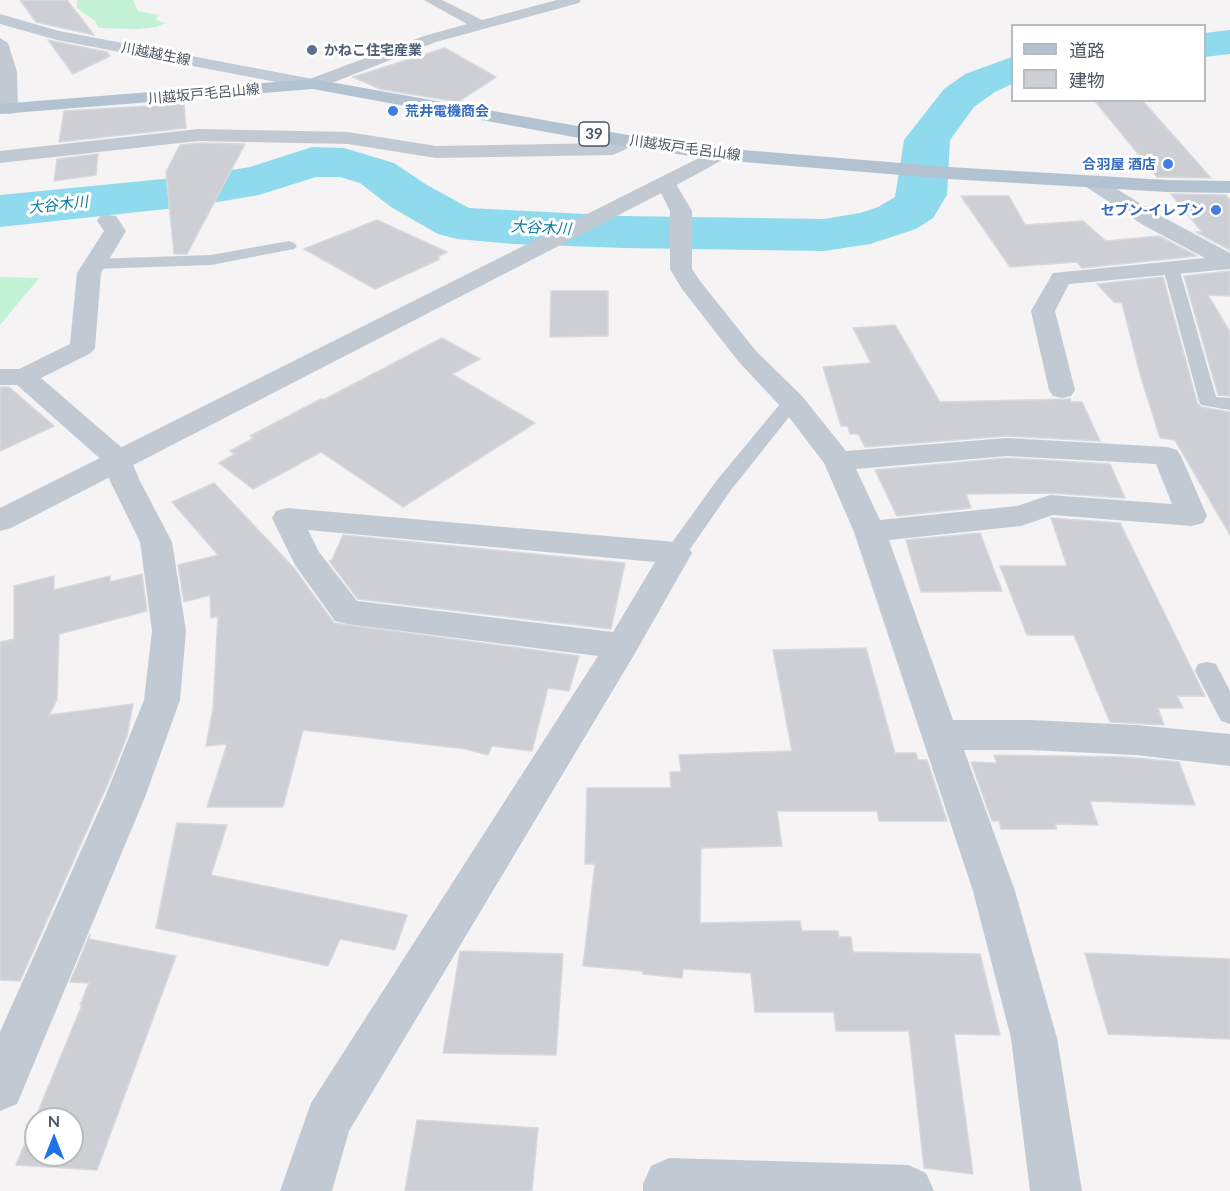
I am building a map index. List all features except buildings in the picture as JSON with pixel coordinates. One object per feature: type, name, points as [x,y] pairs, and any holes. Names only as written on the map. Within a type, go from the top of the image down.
[{"type":"main road","name":"川越越生線","points":[[2,23],[313,84]]},
{"type":"main road","name":"川越坂戸毛呂山線","points":[[5,109],[313,84],[628,141],[719,154],[877,168],[1092,182],[1230,187]]},
{"type":"street","points":[[431,0],[480,25]]},
{"type":"street","points":[[313,84],[430,39],[574,0]]},
{"type":"street","points":[[0,43],[9,72],[5,109]]},
{"type":"street","points":[[0,157],[198,135],[348,138],[436,153],[613,149],[628,141]]},
{"type":"street","points":[[0,521],[719,154]]},
{"type":"street","points":[[1092,182],[1151,220],[1230,262]]},
{"type":"street","points":[[666,183],[681,211],[681,269],[690,284],[747,356],[792,402],[838,461],[870,532],[994,891],[1034,1038],[1056,1191]]},
{"type":"street","points":[[0,1087],[125,797],[162,700],[169,631],[156,542],[125,481],[118,459],[12,377],[82,348],[89,273],[115,231],[108,222]]},
{"type":"street","points":[[1062,390],[1043,311],[1061,278],[1230,262]]},
{"type":"street","points":[[838,461],[1007,447],[1167,456],[1192,516],[1050,506],[1021,516],[870,532]]},
{"type":"street","points":[[306,1191],[328,1120],[622,646],[676,554],[287,518],[306,558],[346,612],[622,646]]},
{"type":"street","points":[[942,735],[1030,735],[1124,739],[1230,750]]},
{"type":"street","points":[[669,1191],[669,1184],[908,1191]]},
{"type":"lane","points":[[93,264],[211,260],[289,246]]},
{"type":"lane","points":[[1171,268],[1208,401],[1230,404]]},
{"type":"lane","points":[[676,554],[724,485],[792,402]]},
{"type":"lane","points":[[1207,671],[1230,714]]},
{"type":"green space","points":[[77,0],[133,0],[138,11],[158,15],[156,20],[165,23],[156,27],[137,29],[99,28],[95,21],[77,8]]},
{"type":"green space","points":[[0,277],[39,278],[0,325]]},
{"type":"waterway","name":"大谷木川","points":[[1206,45],[1230,42]]},
{"type":"waterway","name":"大谷木川","points":[[0,211],[194,191],[259,180],[312,162],[344,163],[377,173],[409,196],[457,223],[513,228],[624,232],[824,235],[870,228],[897,218],[915,207],[922,195],[927,140],[959,98],[980,83],[1011,69]]},
{"type":"place","name":"かねこ住宅産業","points":[[312,50]]},
{"type":"place","name":"荒井電機商会","points":[[393,111]]},
{"type":"place","name":"合羽屋 酒店","points":[[1168,164]]},
{"type":"place","name":"セブン-イレブン","points":[[1216,210]]}]
